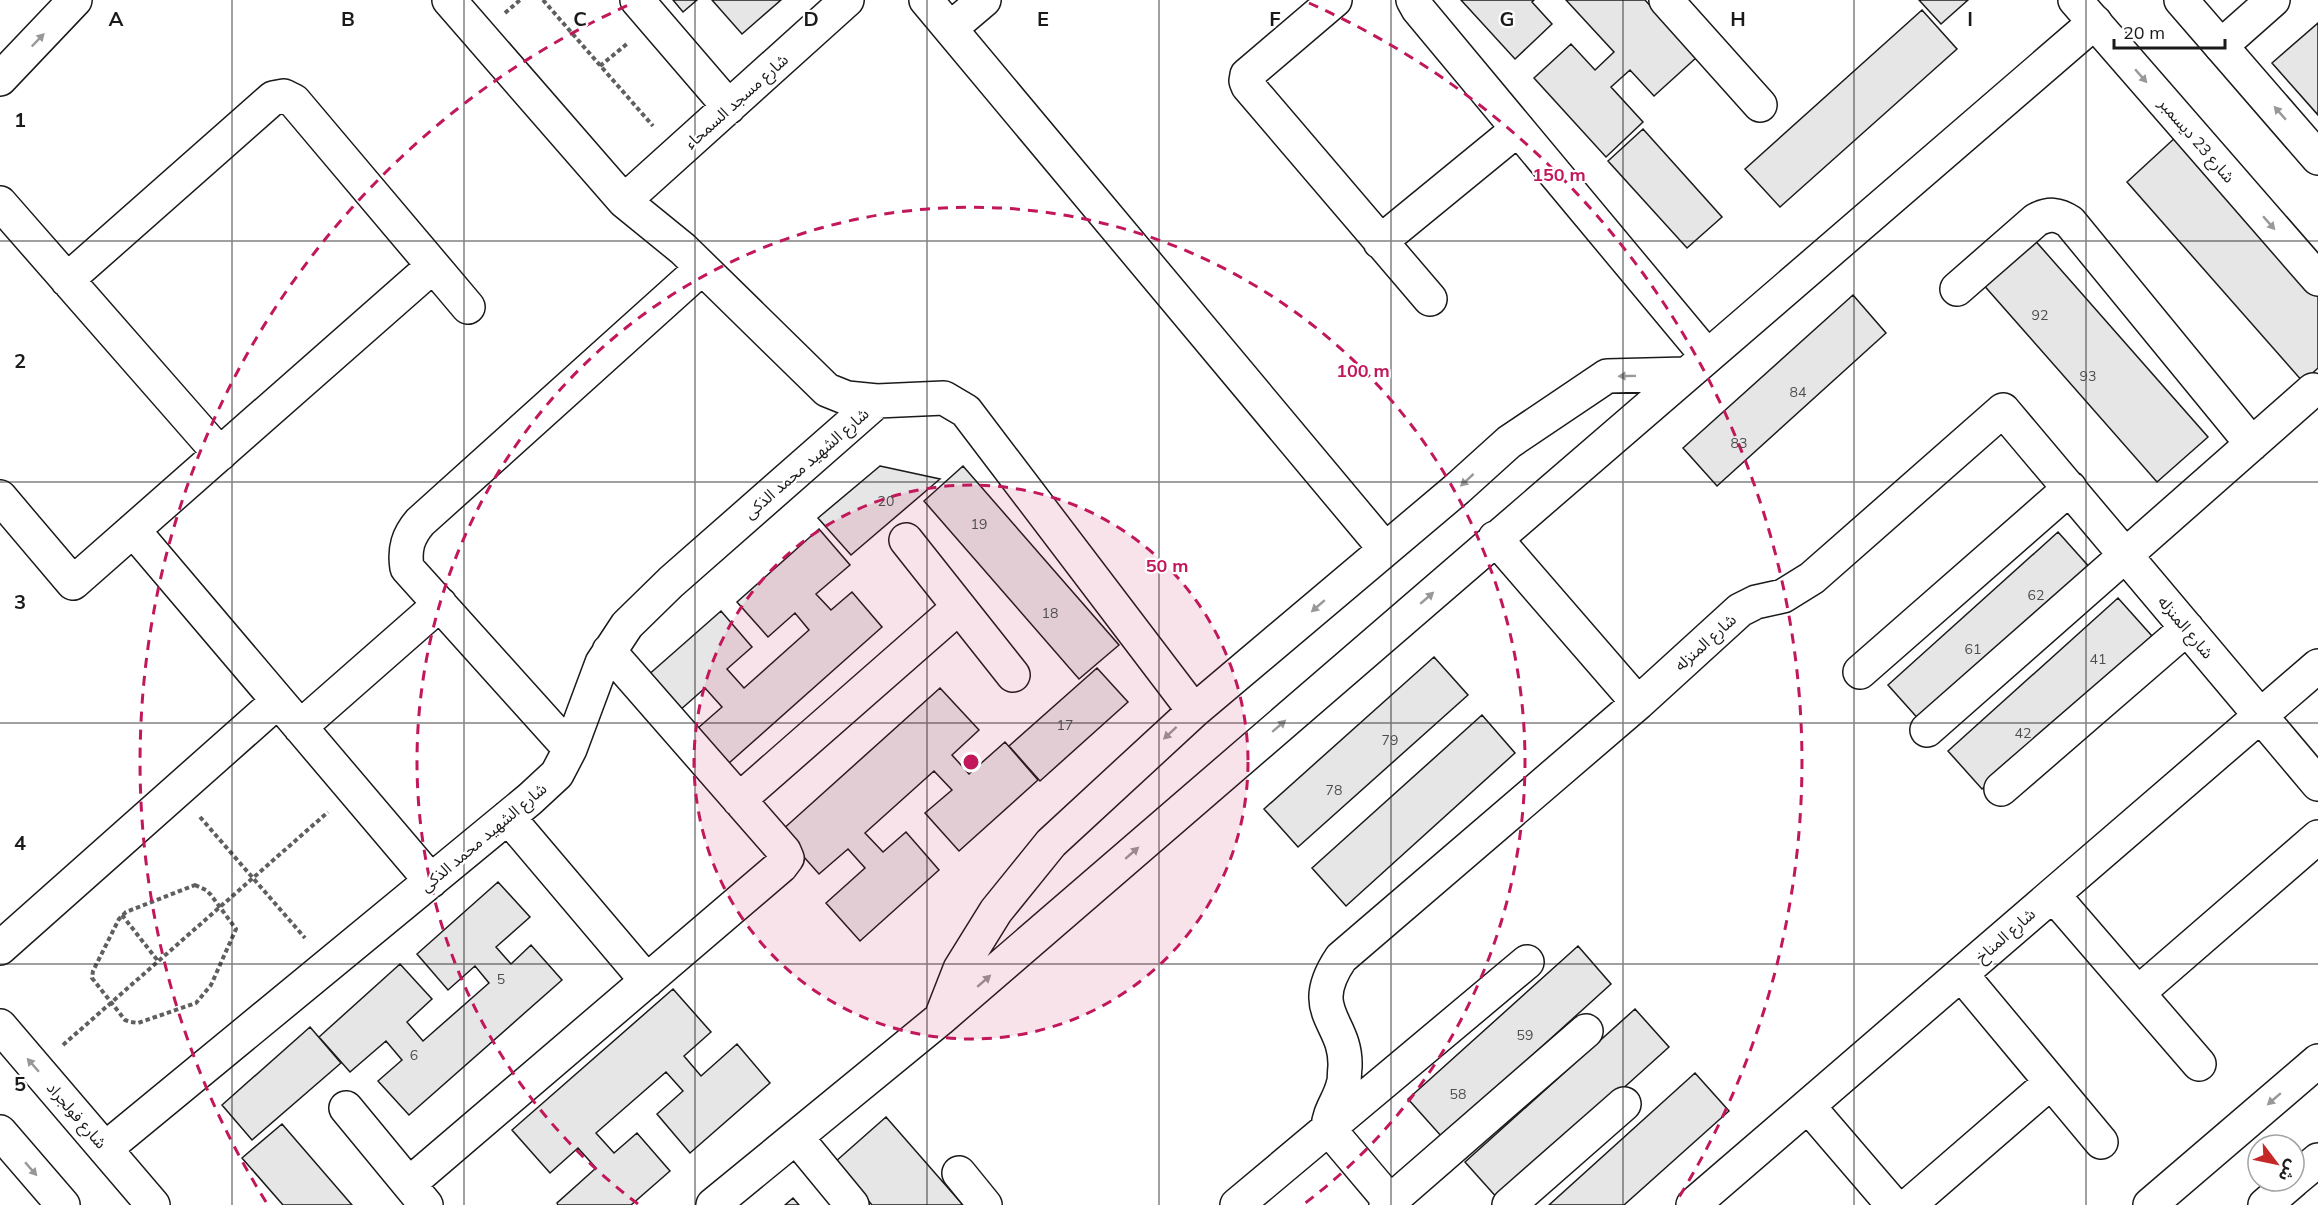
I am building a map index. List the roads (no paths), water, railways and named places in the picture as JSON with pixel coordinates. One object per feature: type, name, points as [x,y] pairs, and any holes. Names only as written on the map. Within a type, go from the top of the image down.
[{"type":"street","points":[[0,79],[75,0]]},
{"type":"street","points":[[449,0],[624,201],[702,268],[827,390],[847,398],[877,401],[944,398],[966,411],[1194,711]]},
{"type":"street","points":[[637,0],[729,107]]},
{"type":"street","name":"شارع مسجد السمحاء","points":[[624,201],[847,0]]},
{"type":"street","points":[[926,0],[1385,549]]},
{"type":"street","points":[[951,28],[984,0]]},
{"type":"street","points":[[1335,0],[1247,75],[1246,81],[1430,299]]},
{"type":"street","points":[[1413,0],[1418,9],[1518,129],[1696,365]]},
{"type":"street","points":[[1666,0],[1760,105]]},
{"type":"street","points":[[2181,0],[2318,158]]},
{"type":"street","points":[[2222,46],[2272,0]]},
{"type":"street","points":[[713,1205],[940,1019],[1696,365],[2085,11]]},
{"type":"street","name":"شارع 23 ديسمبر","points":[[2085,11],[2318,279]]},
{"type":"street","points":[[67,280],[278,96],[294,101],[468,307]]},
{"type":"street","points":[[1380,242],[1518,129]]},
{"type":"street","points":[[0,203],[220,454]]},
{"type":"street","points":[[1957,289],[2036,220],[2050,215],[2064,218],[2070,222],[2252,444]]},
{"type":"street","points":[[0,497],[73,583],[433,266]]},
{"type":"street","points":[[570,749],[407,568],[405,555],[407,543],[416,526],[702,268]]},
{"type":"street","points":[[940,1019],[960,969],[978,940],[996,912],[1051,843],[1194,711],[1457,489],[1509,442],[1607,376],[1696,365]]},
{"type":"street","points":[[1927,730],[2313,390]]},
{"type":"street","name":"شارع الشهيد محمد الذكى","points":[[105,1149],[329,966],[557,774],[570,749],[602,663],[627,625],[671,582],[877,401]]},
{"type":"street","name":"شارع المنزله","points":[[1328,1128],[1332,1109],[1344,1085],[1345,1062],[1327,1009],[1326,991],[1331,973],[1341,958],[1638,703],[1740,610],[1756,602],[1783,596],[1812,578],[2003,410],[2318,784]]},
{"type":"street","points":[[1860,672],[2070,488]]},
{"type":"street","points":[[133,530],[431,881]]},
{"type":"street","points":[[1495,538],[1638,703]]},
{"type":"street","points":[[906,540],[1013,675]]},
{"type":"street","points":[[300,727],[440,604]]},
{"type":"street","points":[[739,800],[959,607]]},
{"type":"street","points":[[2001,789],[2187,628]]},
{"type":"street","points":[[346,1108],[417,1194],[647,981],[781,866],[787,858],[784,851],[609,651]]},
{"type":"street","name":"شارع المناخ","points":[[1714,1198],[1808,1106],[2318,666]]},
{"type":"street","points":[[0,948],[278,701]]},
{"type":"street","points":[[508,817],[647,981]]},
{"type":"street","points":[[2138,993],[2318,837]]},
{"type":"street","points":[[2053,895],[2199,1064]]},
{"type":"street","points":[[1237,1205],[1527,962]]},
{"type":"street","points":[[1961,974],[2101,1142]]},
{"type":"street","name":"شارع فولجراد","points":[[0,1026],[153,1205]]},
{"type":"street","points":[[1328,1128],[1390,1204],[1586,1031]]},
{"type":"street","points":[[2150,1205],[2318,1061]]},
{"type":"street","points":[[1909,1205],[2051,1082]]},
{"type":"street","points":[[1509,1205],[1624,1104]]},
{"type":"street","points":[[1808,1106],[1893,1205]]},
{"type":"street","points":[[0,1132],[63,1205]]},
{"type":"street","points":[[796,1137],[852,1205]]},
{"type":"street","points":[[2306,1170],[2318,1160]]},
{"type":"street","points":[[959,1173],[985,1205]]},
{"type":"street","points":[[2265,1205],[2280,1193]]}]
